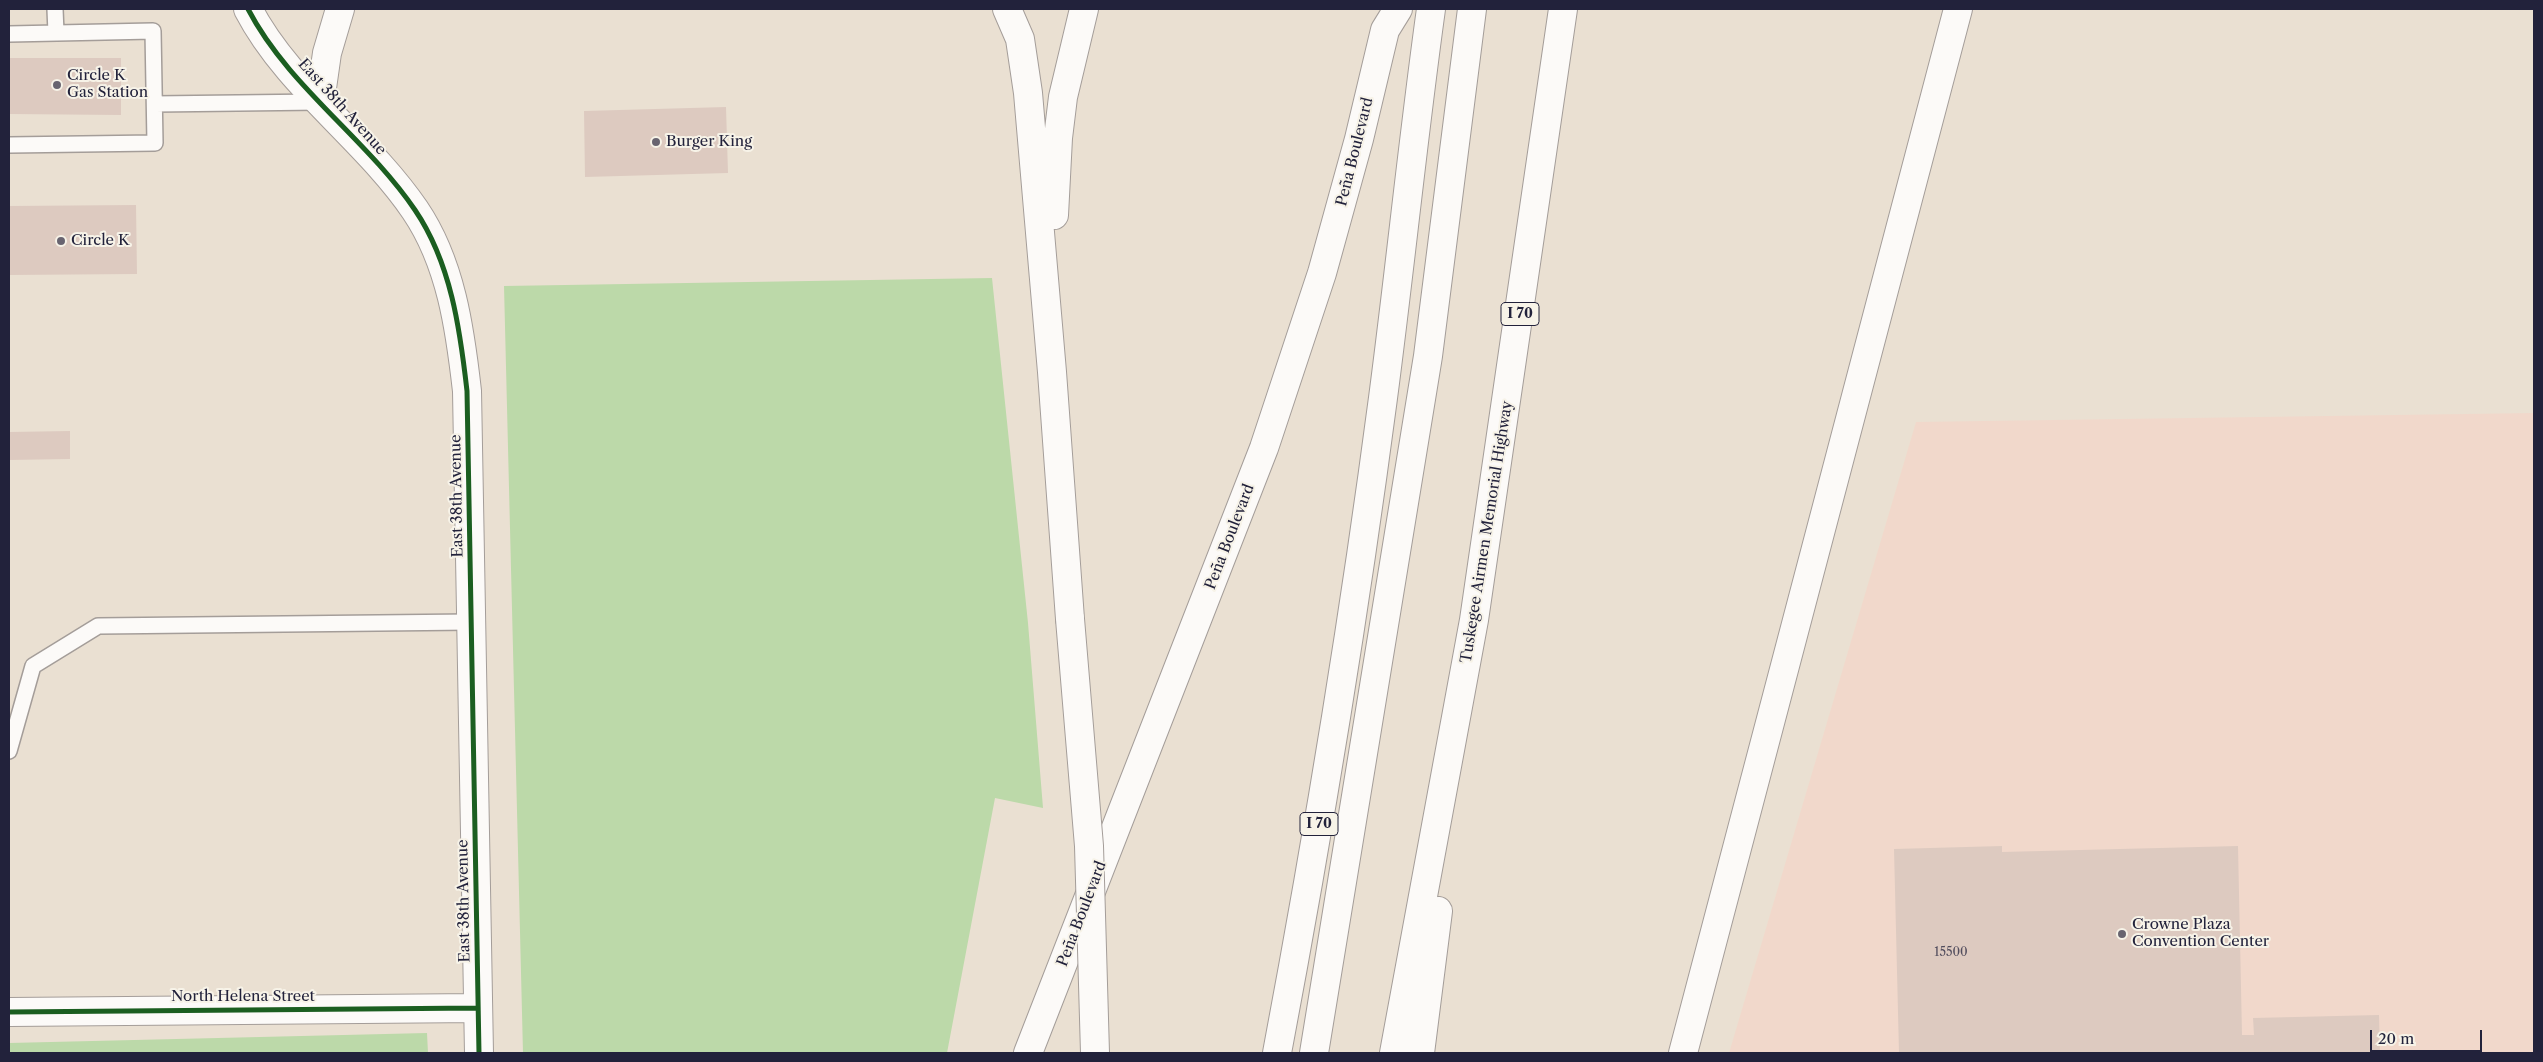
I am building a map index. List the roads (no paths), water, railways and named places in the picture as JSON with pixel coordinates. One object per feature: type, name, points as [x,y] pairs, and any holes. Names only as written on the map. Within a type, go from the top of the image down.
[{"type":"main road","name":"East 38th Avenue","points":[[248,9],[273,49],[416,211],[444,269],[456,316],[467,391],[479,1053]]},
{"type":"main road","points":[[320,102],[327,53],[340,9]]},
{"type":"main road","points":[[1007,9],[1020,39],[1025,68],[1052,372],[1089,846],[1095,1053]]},
{"type":"main road","points":[[1052,372],[1053,233],[1058,138],[1063,97],[1084,9]]},
{"type":"main road","name":"Peña Boulevard","points":[[1028,1053],[1264,448],[1329,248],[1359,139],[1385,30],[1398,9]]},
{"type":"main road","name":"I 70","points":[[1277,1053],[1326,781],[1383,400],[1431,9]]},
{"type":"main road","points":[[1314,1053],[1428,356],[1472,9]]},
{"type":"main road","name":"Tuskegee Airmen Memorial Highway","points":[[1394,1053],[1474,620],[1525,284],[1563,9]]},
{"type":"main road","points":[[1683,1053],[1958,9]]},
{"type":"main road","points":[[1420,1053],[1474,620]]},
{"type":"main road","name":"North Helena Street","points":[[9,1012],[478,1008]]},
{"type":"lane","points":[[56,9],[56,33]]},
{"type":"lane","points":[[9,34],[153,31],[155,142],[9,146]]},
{"type":"lane","points":[[154,104],[320,102]]},
{"type":"lane","points":[[9,750],[33,666],[98,626],[472,622]]},
{"type":"place","name":"Circle K Gas Station","points":[[57,85]]},
{"type":"place","name":"Burger King","points":[[656,142]]},
{"type":"place","name":"Circle K","points":[[61,241]]},
{"type":"place","name":"Crowne Plaza Convention Center","points":[[2122,934]]}]
